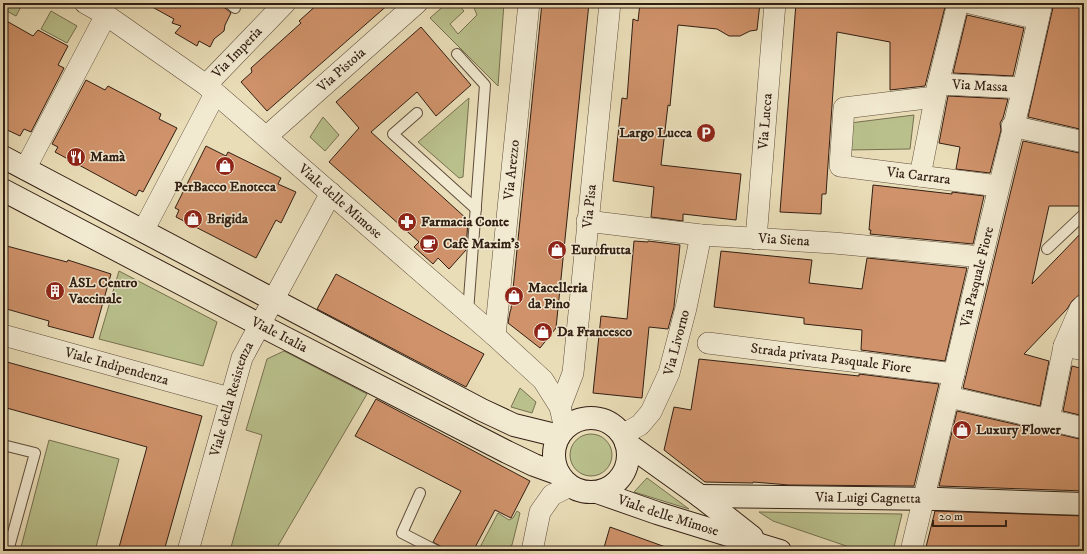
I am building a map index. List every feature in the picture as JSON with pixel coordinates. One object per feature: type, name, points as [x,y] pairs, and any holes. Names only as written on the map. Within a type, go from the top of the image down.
[{"type":"main road","name":"Viale Italia","points":[[3,157],[514,426],[562,433]]},
{"type":"main road","name":"Viale Italia","points":[[3,190],[260,325],[564,480]]},
{"type":"main road","points":[[594,418],[605,421],[614,426],[624,439],[628,452],[627,463],[623,474],[607,489],[597,492],[583,491],[564,480],[554,461],[554,448],[562,433],[572,423],[582,419],[594,418]]},
{"type":"main road","name":"Viale delle Mimose","points":[[624,439],[771,548]]},
{"type":"main road","name":"Viale delle Mimose","points":[[597,492],[657,513],[771,548]]},
{"type":"main road","name":"Via Luigi Cagnetta","points":[[700,496],[924,499],[1084,504]]},
{"type":"street","name":"Viale delle Mimose","points":[[85,3],[106,15],[210,90],[495,336],[543,380],[560,407],[562,433]]},
{"type":"street","name":"Via Imperia","points":[[143,231],[210,90],[285,3]]},
{"type":"street","name":"Via Pistoia","points":[[266,137],[417,3]]},
{"type":"street","name":"Via Arezzo","points":[[495,336],[529,3]]},
{"type":"street","name":"Via Pisa","points":[[560,407],[573,373],[610,3]]},
{"type":"street","name":"Via Lucca","points":[[756,239],[775,3]]},
{"type":"street","points":[[920,176],[937,90],[958,3]]},
{"type":"street","points":[[970,3],[1040,11]]},
{"type":"street","name":"Via Pasquale Fiore","points":[[911,551],[1040,11]]},
{"type":"street","points":[[25,169],[106,15]]},
{"type":"street","name":"Via Massa","points":[[840,166],[844,108],[937,90],[1022,88]]},
{"type":"street","points":[[1012,126],[1084,142]]},
{"type":"street","name":"Via Carrara","points":[[840,166],[998,186]]},
{"type":"street","name":"Viale della Resistenza","points":[[188,551],[242,358],[331,194]]},
{"type":"street","name":"Via Siena","points":[[587,221],[701,234],[756,239],[834,243],[982,257]]},
{"type":"street","name":"Via Livorno","points":[[624,439],[640,425],[650,412],[669,373],[686,308],[701,234]]},
{"type":"street","points":[[1049,420],[1074,348],[1080,309],[1084,305]]},
{"type":"street","name":"Viale Indipendenza","points":[[3,335],[230,398]]},
{"type":"street","name":"Strada privata Pasquale Fiore","points":[[708,343],[954,374]]},
{"type":"street","points":[[949,397],[1084,428]]},
{"type":"street","points":[[532,551],[540,512],[564,480]]},
{"type":"lane","points":[[457,54],[485,85],[468,312]]},
{"type":"lane","points":[[417,113],[393,134],[476,210]]},
{"type":"lane","points":[[1047,249],[1084,214]]},
{"type":"lane","points":[[3,446],[35,454],[8,551]]},
{"type":"lane","points":[[420,493],[402,533],[437,551]]},
{"type":"green space","points":[[3,3],[23,3],[16,16],[3,9]]},
{"type":"green space","points":[[447,3],[457,3],[464,11],[450,24],[458,34],[477,15],[472,3],[504,3],[498,86],[430,18]]},
{"type":"green space","points":[[51,11],[77,26],[67,43],[41,29]]},
{"type":"green space","points":[[469,98],[463,177],[459,178],[418,142]]},
{"type":"green space","points":[[914,115],[910,149],[848,150],[850,123]]},
{"type":"green space","points":[[323,117],[339,135],[325,151],[310,137]]},
{"type":"green space","points":[[119,271],[217,322],[203,366],[99,339]]},
{"type":"green space","points":[[284,351],[367,394],[275,551],[230,551],[262,435],[246,430],[267,359]]},
{"type":"green space","points":[[520,388],[536,402],[532,413],[511,407]]},
{"type":"green space","points":[[591,434],[606,440],[612,455],[606,470],[591,476],[576,470],[570,455],[576,440]]},
{"type":"green space","points":[[49,440],[119,459],[95,551],[20,551]]},
{"type":"green space","points":[[647,478],[689,509],[634,492]]},
{"type":"green space","points":[[517,511],[520,513],[512,545],[503,551],[478,551],[498,513],[509,520],[513,518]]},
{"type":"green space","points":[[759,512],[902,514],[893,551],[861,551],[773,521]]},
{"type":"building","points":[[145,3],[215,3],[231,13],[225,25],[224,31],[214,39],[210,47],[199,41],[197,46],[175,33],[181,26],[172,23],[174,19]]},
{"type":"building","points":[[319,3],[390,3],[267,111],[241,82],[252,72],[251,68],[301,23],[299,21]]},
{"type":"building","points":[[542,3],[589,3],[556,328],[540,348],[508,323],[511,309]]},
{"type":"building","points":[[640,3],[760,3],[757,30],[750,31],[740,36],[729,36],[717,29],[678,25],[670,106],[668,105],[661,165],[741,174],[736,220],[683,214],[683,221],[651,217],[654,187],[613,181],[622,98],[627,99],[633,19],[638,21]]},
{"type":"building","points":[[796,3],[946,3],[925,86],[890,90],[890,42],[837,32],[826,194],[822,194],[821,214],[780,212]]},
{"type":"building","points":[[1054,3],[1084,3],[1084,130],[1028,117]]},
{"type":"building","points":[[967,15],[1024,28],[1013,76],[953,73]]},
{"type":"building","points":[[3,19],[33,36],[38,30],[68,46],[58,65],[64,68],[31,132],[24,129],[20,136],[3,128]]},
{"type":"building","points":[[421,27],[471,85],[436,116],[417,92],[371,132],[468,220],[466,250],[449,269],[438,258],[433,264],[414,247],[419,242],[329,162],[359,128],[336,102]]},
{"type":"building","points":[[86,80],[105,90],[108,86],[161,114],[159,119],[177,128],[143,192],[139,190],[136,196],[55,152],[58,147],[52,144]]},
{"type":"building","points":[[948,96],[1008,99],[1003,118],[1000,123],[1001,130],[990,173],[956,169],[960,147],[939,143]]},
{"type":"building","points":[[1023,141],[1084,154],[1084,206],[1049,206],[1032,284],[1084,230],[1084,291],[1072,301],[1067,309],[1024,354],[1049,361],[1040,406],[963,388]]},
{"type":"building","points":[[206,146],[226,156],[228,152],[281,178],[278,184],[296,192],[281,223],[276,220],[256,258],[176,217],[179,210],[175,208]]},
{"type":"building","points":[[873,185],[984,196],[973,244],[870,234],[871,230],[869,230]]},
{"type":"building","points":[[634,241],[648,241],[680,245],[674,307],[668,329],[649,327],[642,398],[593,393],[601,316],[627,319]]},
{"type":"building","name":"ASL Centro Vaccinale","points":[[3,245],[67,262],[68,260],[111,274],[93,338],[48,326],[49,321],[3,308]]},
{"type":"building","points":[[721,251],[812,260],[809,283],[862,289],[867,258],[967,268],[945,361],[861,350],[862,330],[804,324],[804,318],[714,307]]},
{"type":"building","points":[[336,274],[484,354],[466,387],[317,309]]},
{"type":"building","points":[[699,359],[859,376],[859,374],[939,384],[914,486],[789,485],[753,482],[705,482],[664,450],[674,407],[691,410]]},
{"type":"building","points":[[7,362],[202,416],[164,551],[118,551],[147,447],[3,407],[3,378]]},
{"type":"building","points":[[1072,366],[1084,369],[1084,416],[1063,411]]},
{"type":"building","points":[[376,399],[530,481],[511,518],[495,510],[473,551],[449,551],[433,542],[461,491],[355,436]]},
{"type":"building","points":[[957,411],[1084,440],[1084,491],[939,486]]},
{"type":"building","points":[[935,511],[1084,516],[1084,551],[925,551]]},
{"type":"building","points":[[610,527],[671,549],[670,551],[603,551]]},
{"type":"place","name":"Largo Lucca","points":[[706,133]]},
{"type":"place","name":"Mamà","points":[[76,157]]},
{"type":"place","name":"PerBacco Enoteca","points":[[225,166]]},
{"type":"place","name":"Brigida","points":[[193,219]]},
{"type":"place","name":"Farmacia Conte","points":[[407,222]]},
{"type":"place","name":"Cafè Maxim's","points":[[429,244]]},
{"type":"place","name":"Eurofrutta","points":[[557,250]]},
{"type":"place","name":"ASL Centro Vaccinale","points":[[55,291]]},
{"type":"place","name":"Macelleria da Pino","points":[[514,296]]},
{"type":"place","name":"Da Francesco","points":[[543,332]]},
{"type":"place","name":"Luxury Flower","points":[[962,430]]}]
